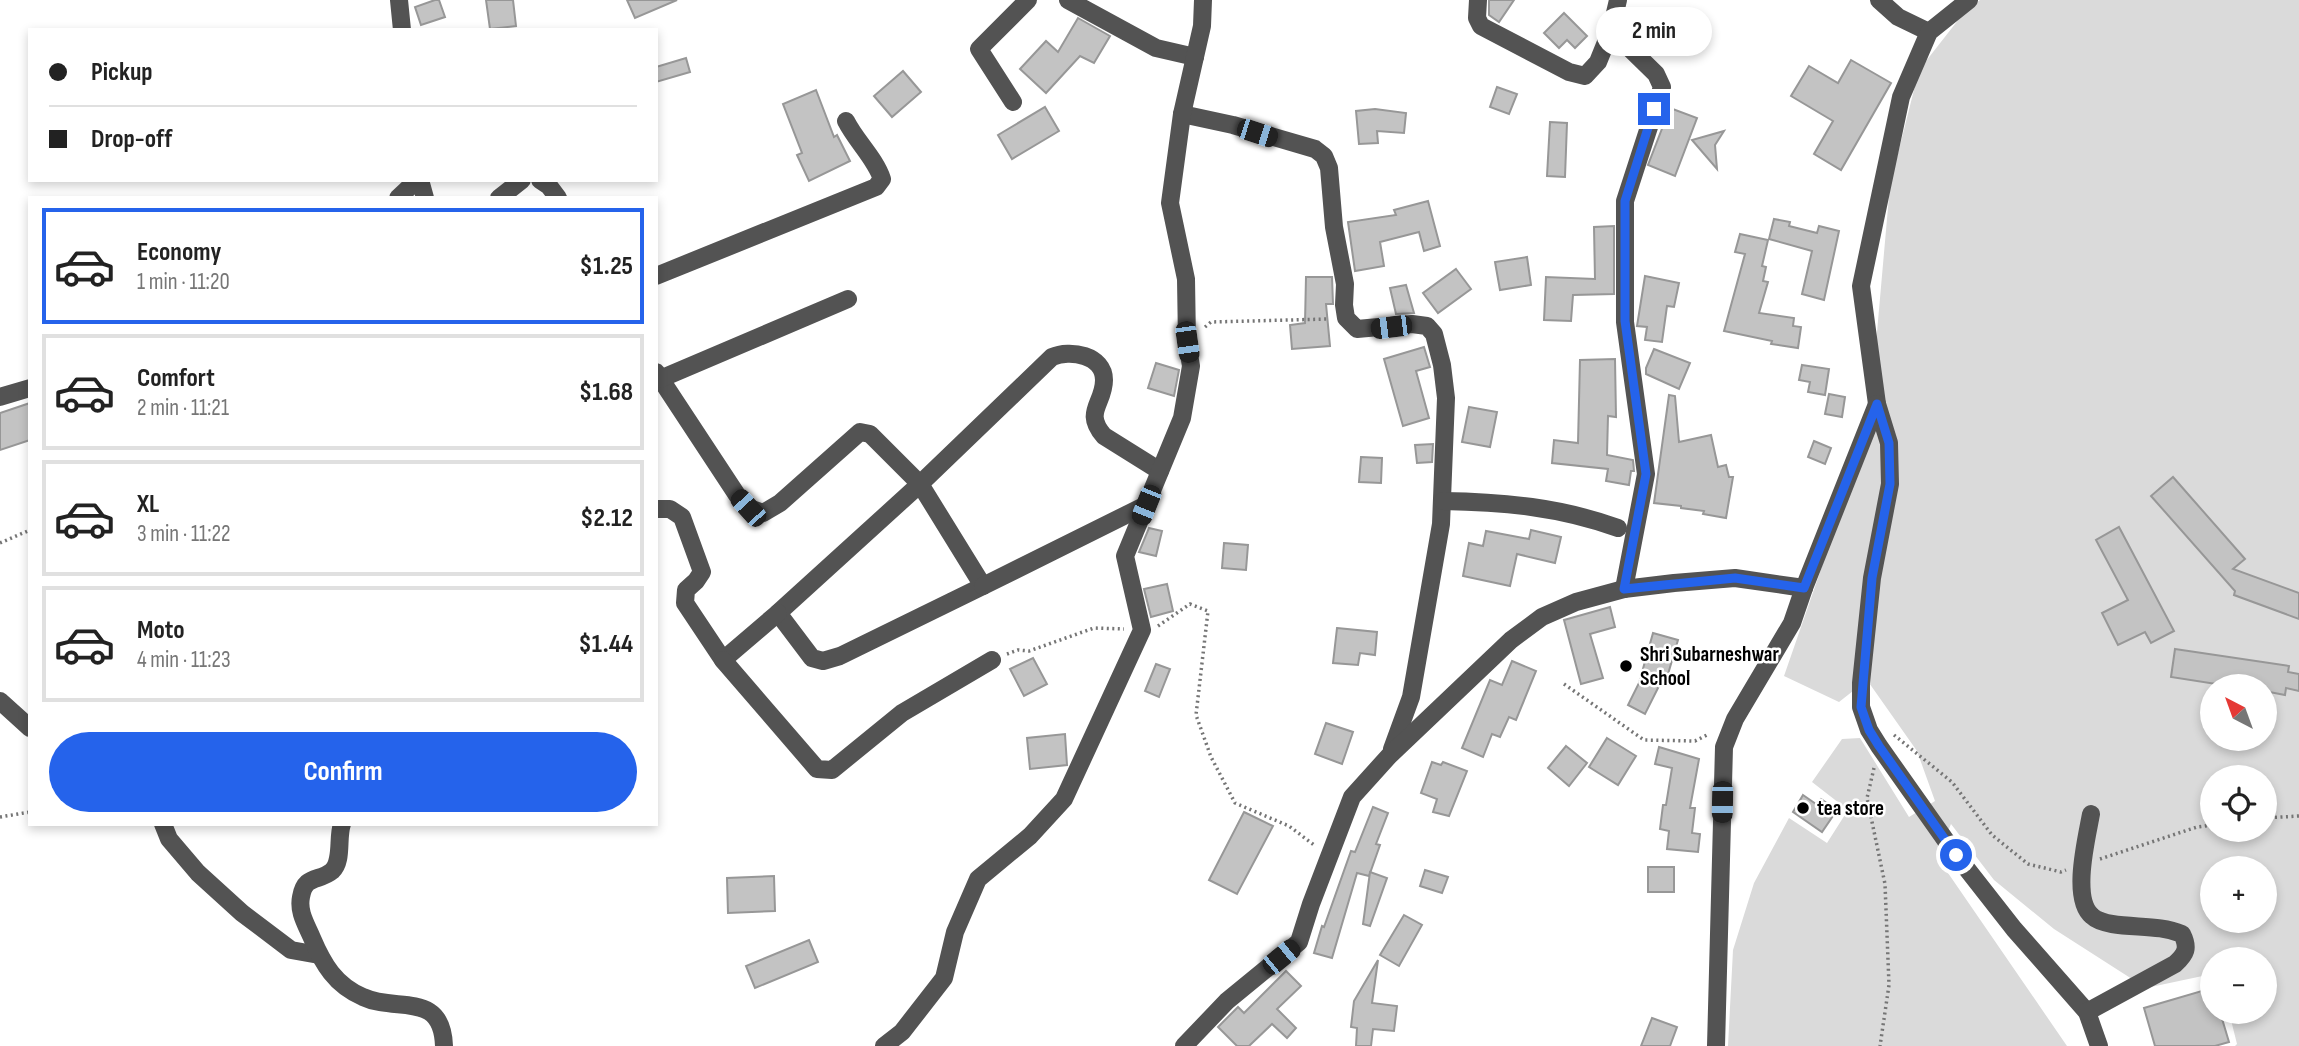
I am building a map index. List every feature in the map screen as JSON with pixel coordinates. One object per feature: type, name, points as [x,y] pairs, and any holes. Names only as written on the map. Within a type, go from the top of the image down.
[{"type":"street","points":[[399,0],[402,28]]},
{"type":"street","points":[[1013,102],[979,49],[1028,0]]},
{"type":"street","points":[[1068,0],[1156,48],[1195,57]]},
{"type":"street","points":[[884,1046],[902,1032],[944,978],[954,932],[978,879],[1030,836],[1064,799],[1142,631],[1125,556],[1182,418],[1191,366],[1187,342],[1186,279],[1170,202],[1182,114],[1202,26],[1203,0]]},
{"type":"street","points":[[1478,0],[1477,18],[1481,26],[1569,72],[1586,76],[1598,62],[1611,30],[1618,0]]},
{"type":"street","points":[[1879,0],[1898,17],[1930,32]]},
{"type":"street","points":[[1969,0],[1930,32],[1901,97],[1861,286],[1877,404],[1889,443],[1890,484],[1872,578],[1861,707],[1869,730],[1885,739],[1956,855],[2014,929],[2087,1012],[2099,1046]]},
{"type":"street","points":[[1611,30],[1656,74],[1662,87],[1625,201],[1625,321],[1646,474],[1624,589]]},
{"type":"street","points":[[1182,114],[1233,125],[1315,149],[1324,156],[1329,168],[1334,227],[1345,284],[1346,318],[1357,329],[1412,324],[1427,326],[1434,334],[1447,398],[1441,524],[1411,696],[1389,756]]},
{"type":"street","points":[[658,275],[876,187],[882,179],[878,168],[856,140],[846,121]]},
{"type":"street","points":[[400,196],[417,182]]},
{"type":"street","points":[[502,196],[519,182]]},
{"type":"street","points":[[543,182],[556,196]]},
{"type":"street","points":[[848,299],[658,376],[737,495],[748,508],[763,513],[780,503],[860,432],[870,433],[920,484],[983,586]]},
{"type":"street","points":[[723,660],[920,484],[1052,357],[1064,352],[1079,353],[1101,369],[1104,380],[1094,411],[1097,428],[1104,436],[1160,471]]},
{"type":"street","points":[[0,397],[28,389]]},
{"type":"street","points":[[1716,1046],[1724,747],[1735,719],[1792,623],[1877,404]]},
{"type":"street","points":[[1443,501],[1506,502],[1584,515],[1618,528]]},
{"type":"street","points":[[778,613],[812,658],[823,661],[840,656],[1146,505]]},
{"type":"street","points":[[658,509],[670,509],[682,517],[702,572],[686,590],[685,603],[723,660],[817,769],[832,770],[902,713],[992,660]]},
{"type":"street","points":[[1184,1046],[1227,1001],[1299,942],[1352,797],[1389,756],[1511,640],[1542,617],[1576,602],[1624,589],[1735,578],[1804,588]]},
{"type":"street","points":[[0,701],[28,725]]},
{"type":"street","points":[[2087,1012],[2175,964],[2185,955],[2187,944],[2182,934],[2170,929],[2110,924],[2092,916],[2086,908],[2082,865],[2091,814]]},
{"type":"street","points":[[164,826],[169,839],[198,873],[242,913],[291,950],[319,955]]},
{"type":"street","points":[[341,826],[337,861],[331,871],[309,880],[301,894],[299,909],[319,955],[330,975],[365,998],[423,1007],[430,1011],[444,1035],[444,1046]]},
{"type":"path","points":[[1187,342],[1212,322],[1346,318]]},
{"type":"path","points":[[0,543],[28,531]]},
{"type":"path","points":[[992,660],[1017,650],[1029,651],[1094,628],[1152,630],[1190,604],[1208,611],[1196,715],[1211,757],[1235,803],[1289,826],[1329,856]]},
{"type":"path","points":[[1564,684],[1644,740],[1695,741],[1735,719]]},
{"type":"path","points":[[1880,1046],[1889,985],[1885,884],[1867,798],[1885,739],[1952,782],[1992,835],[2028,864],[2061,872],[2200,827]]},
{"type":"path","points":[[0,817],[28,812]]},
{"type":"path","points":[[2277,817],[2299,816]]},
{"type":"shaded area","points":[[1980,0],[2299,0],[2299,1046],[2235,1046],[2237,1044],[2232,1024],[2277,1024],[2277,947],[2200,947],[2200,977],[2146,988],[2054,929],[1994,880],[1951,824],[1937,857],[2067,1046],[1728,1046],[1733,950],[1754,883],[1789,818],[1827,843],[1848,810],[1812,782],[1842,739],[1860,738],[1909,817],[1935,801],[1917,751],[1867,680],[1839,702],[1784,676],[1868,434],[1890,185],[1919,70],[1966,10]]},
{"type":"building","points":[[439,0],[445,17],[421,25],[415,7]]},
{"type":"building","points":[[486,0],[513,0],[516,26],[490,28]]},
{"type":"building","points":[[627,0],[677,0],[635,18]]},
{"type":"building","points":[[1489,0],[1514,0],[1499,22],[1489,15]]},
{"type":"building","points":[[1564,13],[1587,36],[1575,48],[1567,40],[1559,48],[1544,33]]},
{"type":"building","points":[[1078,18],[1110,36],[1094,63],[1080,56],[1046,93],[1020,69],[1046,41],[1058,52]]},
{"type":"building","points":[[686,58],[690,72],[658,81],[658,66]]},
{"type":"building","points":[[1851,60],[1891,83],[1841,170],[1814,154],[1833,121],[1791,96],[1809,66],[1838,83]]},
{"type":"building","points":[[903,71],[921,92],[892,117],[874,96]]},
{"type":"building","points":[[1497,87],[1517,94],[1509,114],[1490,107]]},
{"type":"building","points":[[816,90],[834,137],[837,135],[850,161],[809,181],[797,155],[802,153],[783,104]]},
{"type":"building","points":[[1045,107],[1059,131],[1012,159],[998,135]]},
{"type":"building","points":[[1670,108],[1697,118],[1675,176],[1648,165]]},
{"type":"building","points":[[1375,109],[1406,113],[1404,133],[1377,131],[1378,143],[1359,144],[1356,111]]},
{"type":"building","points":[[1550,122],[1567,123],[1565,177],[1547,176]]},
{"type":"building","points":[[1724,131],[1715,145],[1717,169],[1692,140]]},
{"type":"building","points":[[1428,201],[1440,246],[1424,251],[1419,232],[1380,242],[1384,266],[1355,271],[1348,222],[1396,215],[1394,210]]},
{"type":"building","points":[[1774,219],[1790,222],[1789,226],[1817,233],[1819,226],[1839,231],[1824,300],[1802,294],[1812,251],[1769,239]]},
{"type":"building","points":[[1614,226],[1614,294],[1573,295],[1571,321],[1544,320],[1546,277],[1595,279],[1594,227]]},
{"type":"building","points":[[1740,234],[1768,240],[1762,266],[1766,267],[1763,281],[1768,282],[1759,313],[1794,318],[1793,326],[1801,327],[1798,348],[1771,344],[1772,341],[1724,331],[1745,254],[1735,252]]},
{"type":"building","points":[[1527,257],[1531,285],[1500,290],[1495,262]]},
{"type":"building","points":[[1456,269],[1471,289],[1438,313],[1423,293]]},
{"type":"building","points":[[1645,276],[1679,283],[1674,307],[1667,306],[1662,342],[1645,340],[1647,327],[1637,326]]},
{"type":"building","points":[[1306,277],[1332,277],[1333,304],[1326,304],[1330,346],[1292,349],[1290,325],[1305,323]]},
{"type":"building","points":[[1406,285],[1414,313],[1396,314],[1390,288]]},
{"type":"building","points":[[1424,347],[1430,367],[1416,371],[1429,418],[1403,426],[1384,359]]},
{"type":"building","points":[[1654,349],[1690,363],[1679,389],[1646,374]]},
{"type":"building","points":[[1615,359],[1616,417],[1608,416],[1607,455],[1633,460],[1634,471],[1631,471],[1629,485],[1606,481],[1608,469],[1552,463],[1554,440],[1578,443],[1580,360]]},
{"type":"building","points":[[1156,363],[1179,370],[1174,396],[1148,388]]},
{"type":"building","points":[[1802,365],[1829,369],[1825,395],[1808,392],[1810,382],[1799,380]]},
{"type":"building","points":[[1829,394],[1845,397],[1842,417],[1825,414]]},
{"type":"building","points":[[1669,395],[1675,396],[1679,442],[1711,435],[1718,467],[1726,465],[1729,477],[1733,477],[1726,518],[1681,506],[1654,503]]},
{"type":"building","points":[[28,404],[28,441],[0,450],[0,413]]},
{"type":"building","points":[[1469,407],[1497,412],[1490,447],[1462,442]]},
{"type":"building","points":[[1814,441],[1831,448],[1825,464],[1808,457]]},
{"type":"building","points":[[1433,444],[1432,462],[1417,463],[1415,445]]},
{"type":"building","points":[[1361,457],[1382,458],[1381,483],[1359,482]]},
{"type":"building","points":[[2173,477],[2245,559],[2233,569],[2299,593],[2299,619],[2234,595],[2235,591],[2151,496]]},
{"type":"building","points":[[2119,527],[2174,631],[2151,643],[2145,632],[2118,645],[2102,613],[2128,600],[2096,540]]},
{"type":"building","points":[[1149,528],[1162,531],[1156,556],[1139,552]]},
{"type":"building","points":[[1531,530],[1561,537],[1555,563],[1517,554],[1510,586],[1463,576],[1469,543],[1483,546],[1486,531],[1529,539]]},
{"type":"building","points":[[1224,543],[1248,545],[1246,570],[1222,568]]},
{"type":"building","points":[[1167,584],[1173,611],[1151,617],[1144,589]]},
{"type":"building","points":[[1610,607],[1615,627],[1590,634],[1603,678],[1581,684],[1564,620]]},
{"type":"building","points":[[1337,628],[1377,632],[1375,655],[1360,653],[1358,665],[1333,663]]},
{"type":"building","points":[[1653,633],[1678,640],[1666,681],[1662,680],[1645,714],[1628,705],[1639,683]]},
{"type":"building","points":[[2175,649],[2289,666],[2288,672],[2299,674],[2299,691],[2286,688],[2285,695],[2277,693],[2277,674],[2200,674],[2200,682],[2171,677]]},
{"type":"building","points":[[1033,658],[1047,684],[1024,696],[1010,669]]},
{"type":"building","points":[[1512,661],[1536,671],[1516,720],[1509,717],[1500,737],[1492,734],[1483,757],[1462,748],[1490,680],[1502,685]]},
{"type":"building","points":[[1156,664],[1170,669],[1159,697],[1145,691]]},
{"type":"building","points":[[1326,723],[1353,732],[1342,764],[1315,754]]},
{"type":"building","points":[[1065,734],[1067,765],[1030,769],[1027,738]]},
{"type":"building","points":[[1607,738],[1636,756],[1618,785],[1589,767]]},
{"type":"building","points":[[1566,746],[1587,763],[1569,786],[1548,768]]},
{"type":"building","points":[[1659,747],[1699,759],[1690,808],[1695,808],[1692,833],[1700,834],[1698,852],[1667,849],[1669,831],[1660,829],[1672,768],[1655,764]]},
{"type":"building","points":[[1432,762],[1441,765],[1443,762],[1467,771],[1449,816],[1433,812],[1437,799],[1421,793]]},
{"type":"building","points":[[1803,795],[1816,804],[1821,799],[1837,810],[1822,832],[1793,812]]},
{"type":"building","points":[[1373,807],[1388,813],[1376,844],[1380,845],[1369,876],[1357,873],[1332,958],[1314,953],[1351,851],[1355,852]]},
{"type":"building","points":[[1244,812],[1273,826],[1237,894],[1209,880]]},
{"type":"building","points":[[1648,867],[1674,867],[1674,892],[1648,892]]},
{"type":"building","points":[[1425,870],[1448,877],[1442,893],[1420,886]]},
{"type":"building","points":[[1370,872],[1387,878],[1370,926],[1363,924]]},
{"type":"building","points":[[774,876],[775,911],[728,913],[727,878]]},
{"type":"building","points":[[1404,915],[1422,925],[1399,966],[1380,955]]},
{"type":"building","points":[[809,940],[818,962],[755,988],[746,966]]},
{"type":"building","points":[[1378,960],[1372,1003],[1397,1006],[1394,1031],[1373,1029],[1371,1046],[1356,1046],[1357,1028],[1351,1027],[1354,1001]]},
{"type":"building","points":[[1286,971],[1301,986],[1277,1009],[1296,1028],[1287,1038],[1272,1024],[1249,1046],[1237,1046],[1218,1027],[1238,1007],[1244,1013]]},
{"type":"building","points":[[2200,992],[2200,1024],[2224,1024],[2229,1042],[2215,1046],[2155,1046],[2144,1008]]},
{"type":"building","points":[[1652,1018],[1677,1027],[1670,1046],[1641,1046]]},
{"type":"place","name":"Shri Subarneshwar School","points":[[1626,666]]},
{"type":"place","name":"tea store","points":[[1803,808]]},
{"type":"route","points":[[1654,109],[1625,201],[1625,321],[1646,474],[1624,589],[1735,578],[1804,588],[1877,404],[1889,443],[1890,484],[1872,578],[1861,707],[1869,730],[1879,746],[1956,855]]}]
